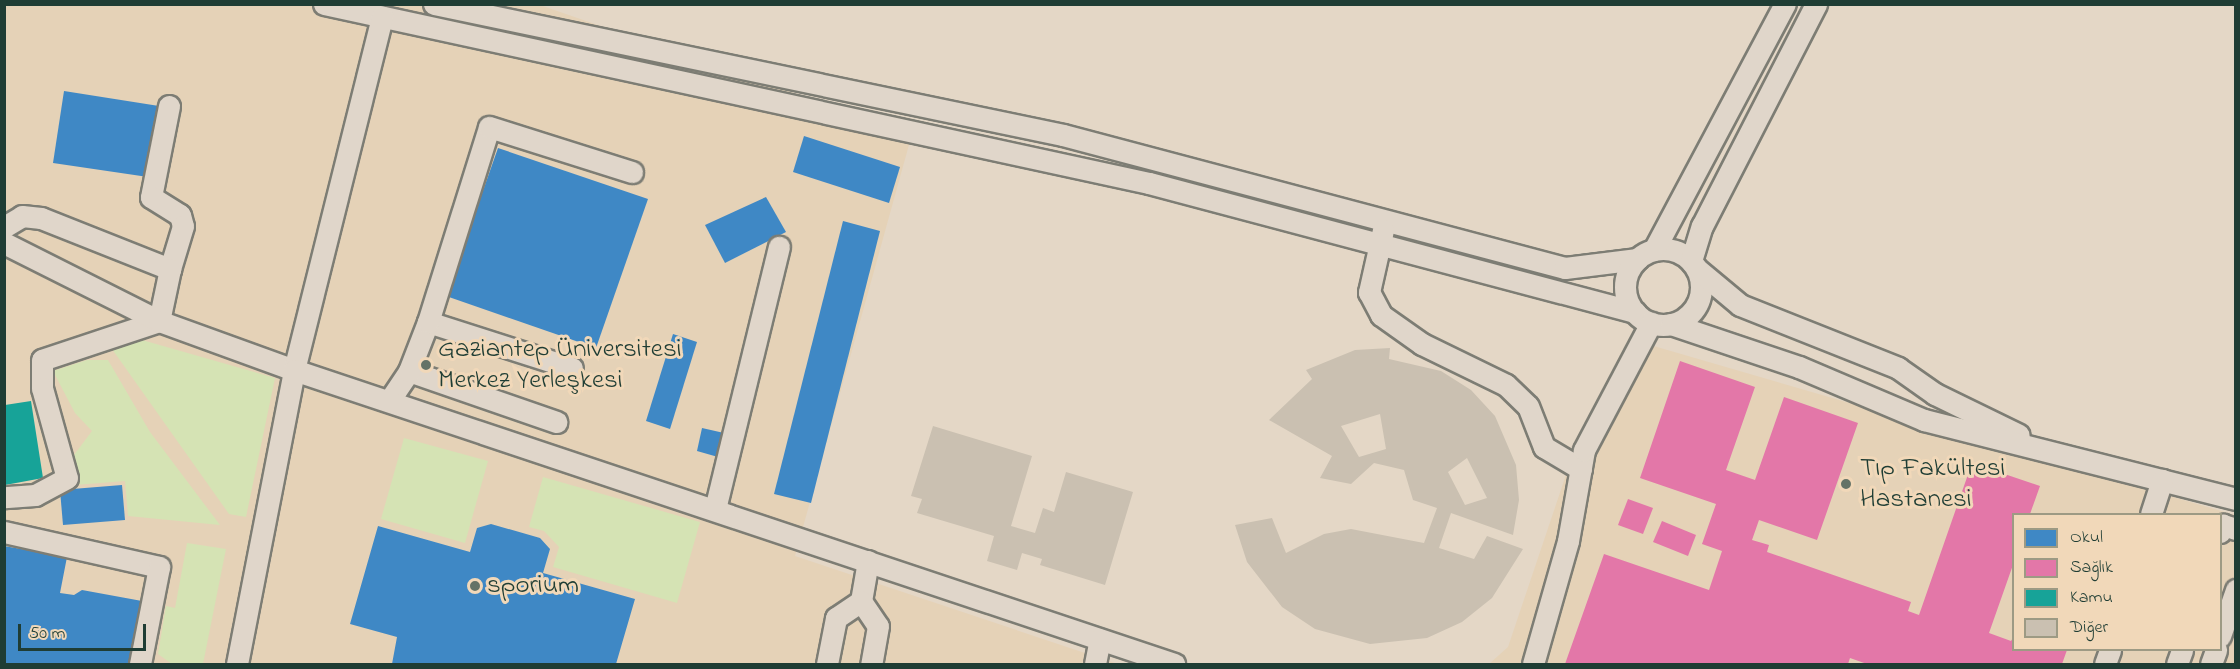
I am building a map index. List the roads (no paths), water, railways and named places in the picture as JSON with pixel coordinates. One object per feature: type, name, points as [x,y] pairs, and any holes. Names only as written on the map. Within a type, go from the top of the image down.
[{"type":"street","points":[[324,4],[933,133],[1379,243],[1652,320],[1799,367],[1924,420],[2235,499]]},
{"type":"street","points":[[434,4],[1063,135],[1565,268],[1674,251],[1694,265],[1740,305],[1899,368],[1935,394],[2058,453]]},
{"type":"street","points":[[1652,320],[1625,285],[1646,254],[1785,4]]},
{"type":"street","points":[[1533,664],[1568,541],[1584,450],[1652,320],[1695,307],[1701,288],[1694,265],[1701,226],[1816,4]]},
{"type":"street","points":[[237,664],[294,370],[382,17]]},
{"type":"street","points":[[159,321],[170,269],[183,226],[180,215],[152,197],[169,106]]},
{"type":"street","points":[[389,401],[409,371],[428,322],[489,127],[632,172]]},
{"type":"street","points":[[4,227],[22,216],[41,218],[170,269]]},
{"type":"street","points":[[1386,221],[1369,292],[1381,315],[1422,344],[1506,385],[1528,406],[1544,447],[1581,469]]},
{"type":"street","points":[[4,243],[159,321],[294,370],[1174,664]]},
{"type":"street","points":[[715,509],[779,247]]},
{"type":"street","points":[[4,497],[35,495],[68,478],[42,388],[42,360],[159,321]]},
{"type":"street","points":[[428,322],[572,368]]},
{"type":"street","points":[[409,371],[556,422]]},
{"type":"street","points":[[1924,420],[1935,394]]},
{"type":"street","points":[[2151,513],[2162,480]]},
{"type":"street","points":[[2222,527],[2223,525],[2235,529]]},
{"type":"street","points":[[4,532],[159,567],[140,664]]},
{"type":"street","points":[[868,561],[861,601],[878,626],[871,664]]},
{"type":"street","points":[[2222,630],[2235,590]]},
{"type":"street","points":[[827,664],[836,618],[861,601]]},
{"type":"street","points":[[1095,664],[1100,639]]},
{"type":"place","name":"Gaziantep Üniversitesi Merkez Yerleşkesi","points":[[426,365]]},
{"type":"place","name":"Tıp Fakültesi Hastanesi","points":[[1846,484]]},
{"type":"place","name":"sporium","points":[[475,586]]}]
